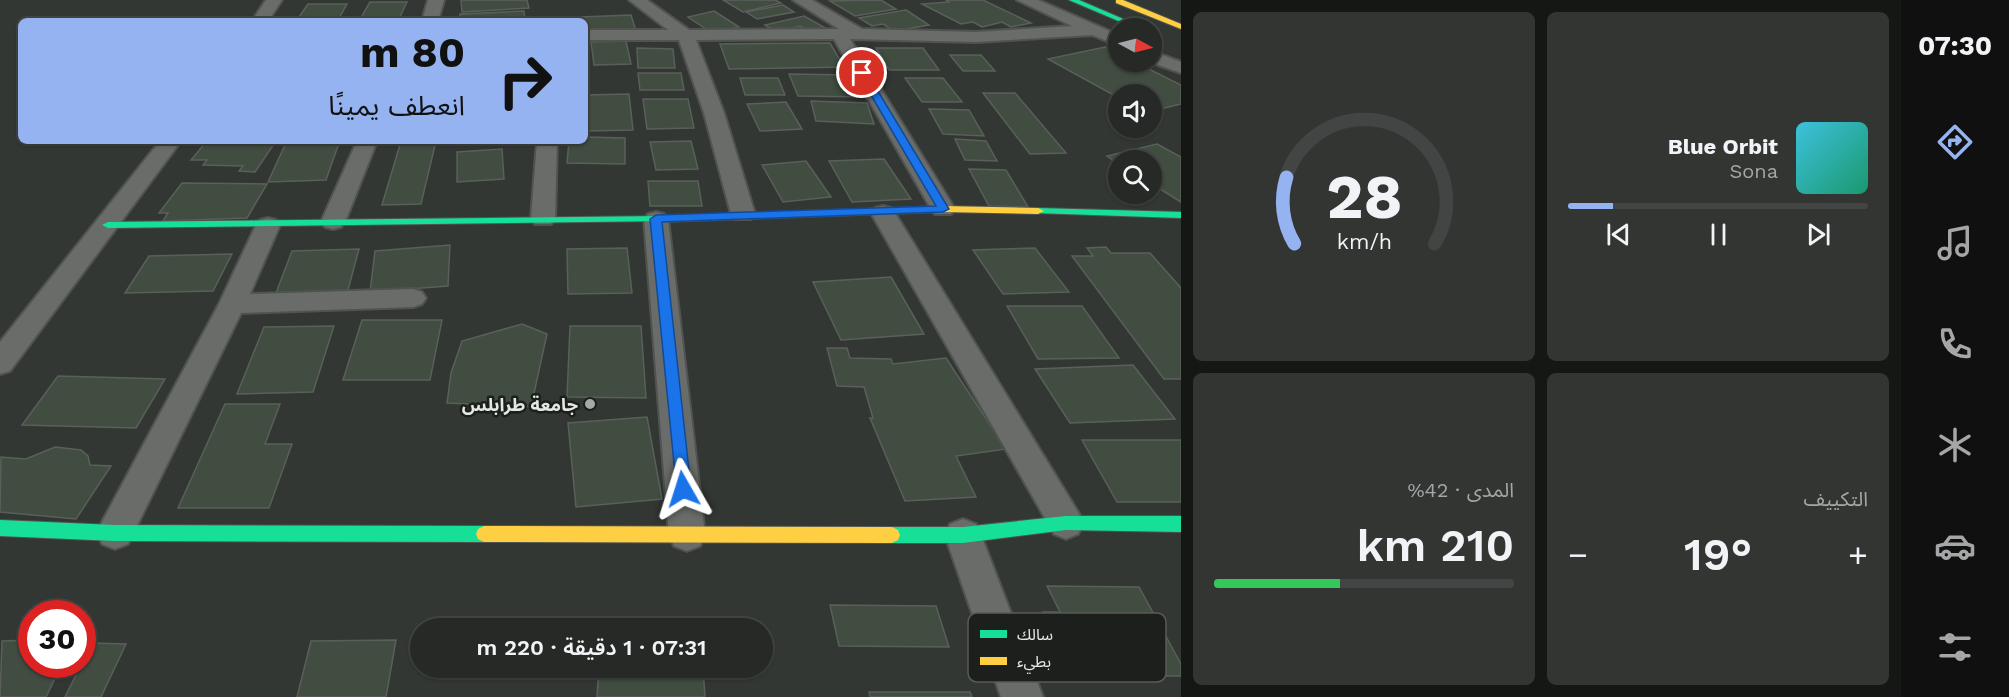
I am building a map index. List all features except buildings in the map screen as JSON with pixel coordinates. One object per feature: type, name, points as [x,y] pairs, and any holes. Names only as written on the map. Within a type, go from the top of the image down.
[{"type":"main road","points":[[1073,0],[1116,18]]},
{"type":"main road","points":[[1117,0],[1181,27]]},
{"type":"main road","points":[[108,225],[656,219],[743,214],[883,213],[943,209],[1181,215]]},
{"type":"main road","points":[[0,528],[115,532],[963,535],[1065,523],[1181,524]]},
{"type":"street","points":[[262,18],[274,0]]},
{"type":"street","points":[[431,18],[436,0]]},
{"type":"street","points":[[637,0],[686,35],[714,113],[743,214]]},
{"type":"street","points":[[801,0],[849,34],[943,209]]},
{"type":"street","points":[[1025,0],[1108,36]]},
{"type":"street","points":[[588,35],[849,34],[976,37],[1095,30]]},
{"type":"street","points":[[1162,60],[1181,68]]},
{"type":"street","points":[[0,363],[169,144]]},
{"type":"street","points":[[333,222],[366,144]]},
{"type":"street","points":[[543,219],[547,144]]},
{"type":"street","points":[[883,213],[1065,523]]},
{"type":"street","points":[[656,219],[687,535]]},
{"type":"street","points":[[115,532],[232,304],[268,225]]},
{"type":"street","points":[[232,304],[413,298]]},
{"type":"street","points":[[963,535],[991,613]]},
{"type":"street","points":[[1017,682],[1022,697]]},
{"type":"traffic: fast","points":[[1073,0],[1116,18]]},
{"type":"traffic: fast","points":[[1038,211],[1181,215]]},
{"type":"traffic: fast","points":[[108,225],[663,219]]},
{"type":"traffic: fast","points":[[892,535],[963,535],[1066,523],[1181,524]]},
{"type":"traffic: fast","points":[[0,528],[115,533],[484,534]]},
{"type":"traffic: slow","points":[[1119,1],[1181,27]]},
{"type":"traffic: slow","points":[[663,219],[943,209],[1038,211]]},
{"type":"traffic: slow","points":[[484,534],[892,535]]},
{"type":"place","name":"جامعة طرابلس","points":[[590,404]]},
{"type":"route","points":[[683,489],[656,219],[743,214],[883,213],[943,209],[862,73]]}]
